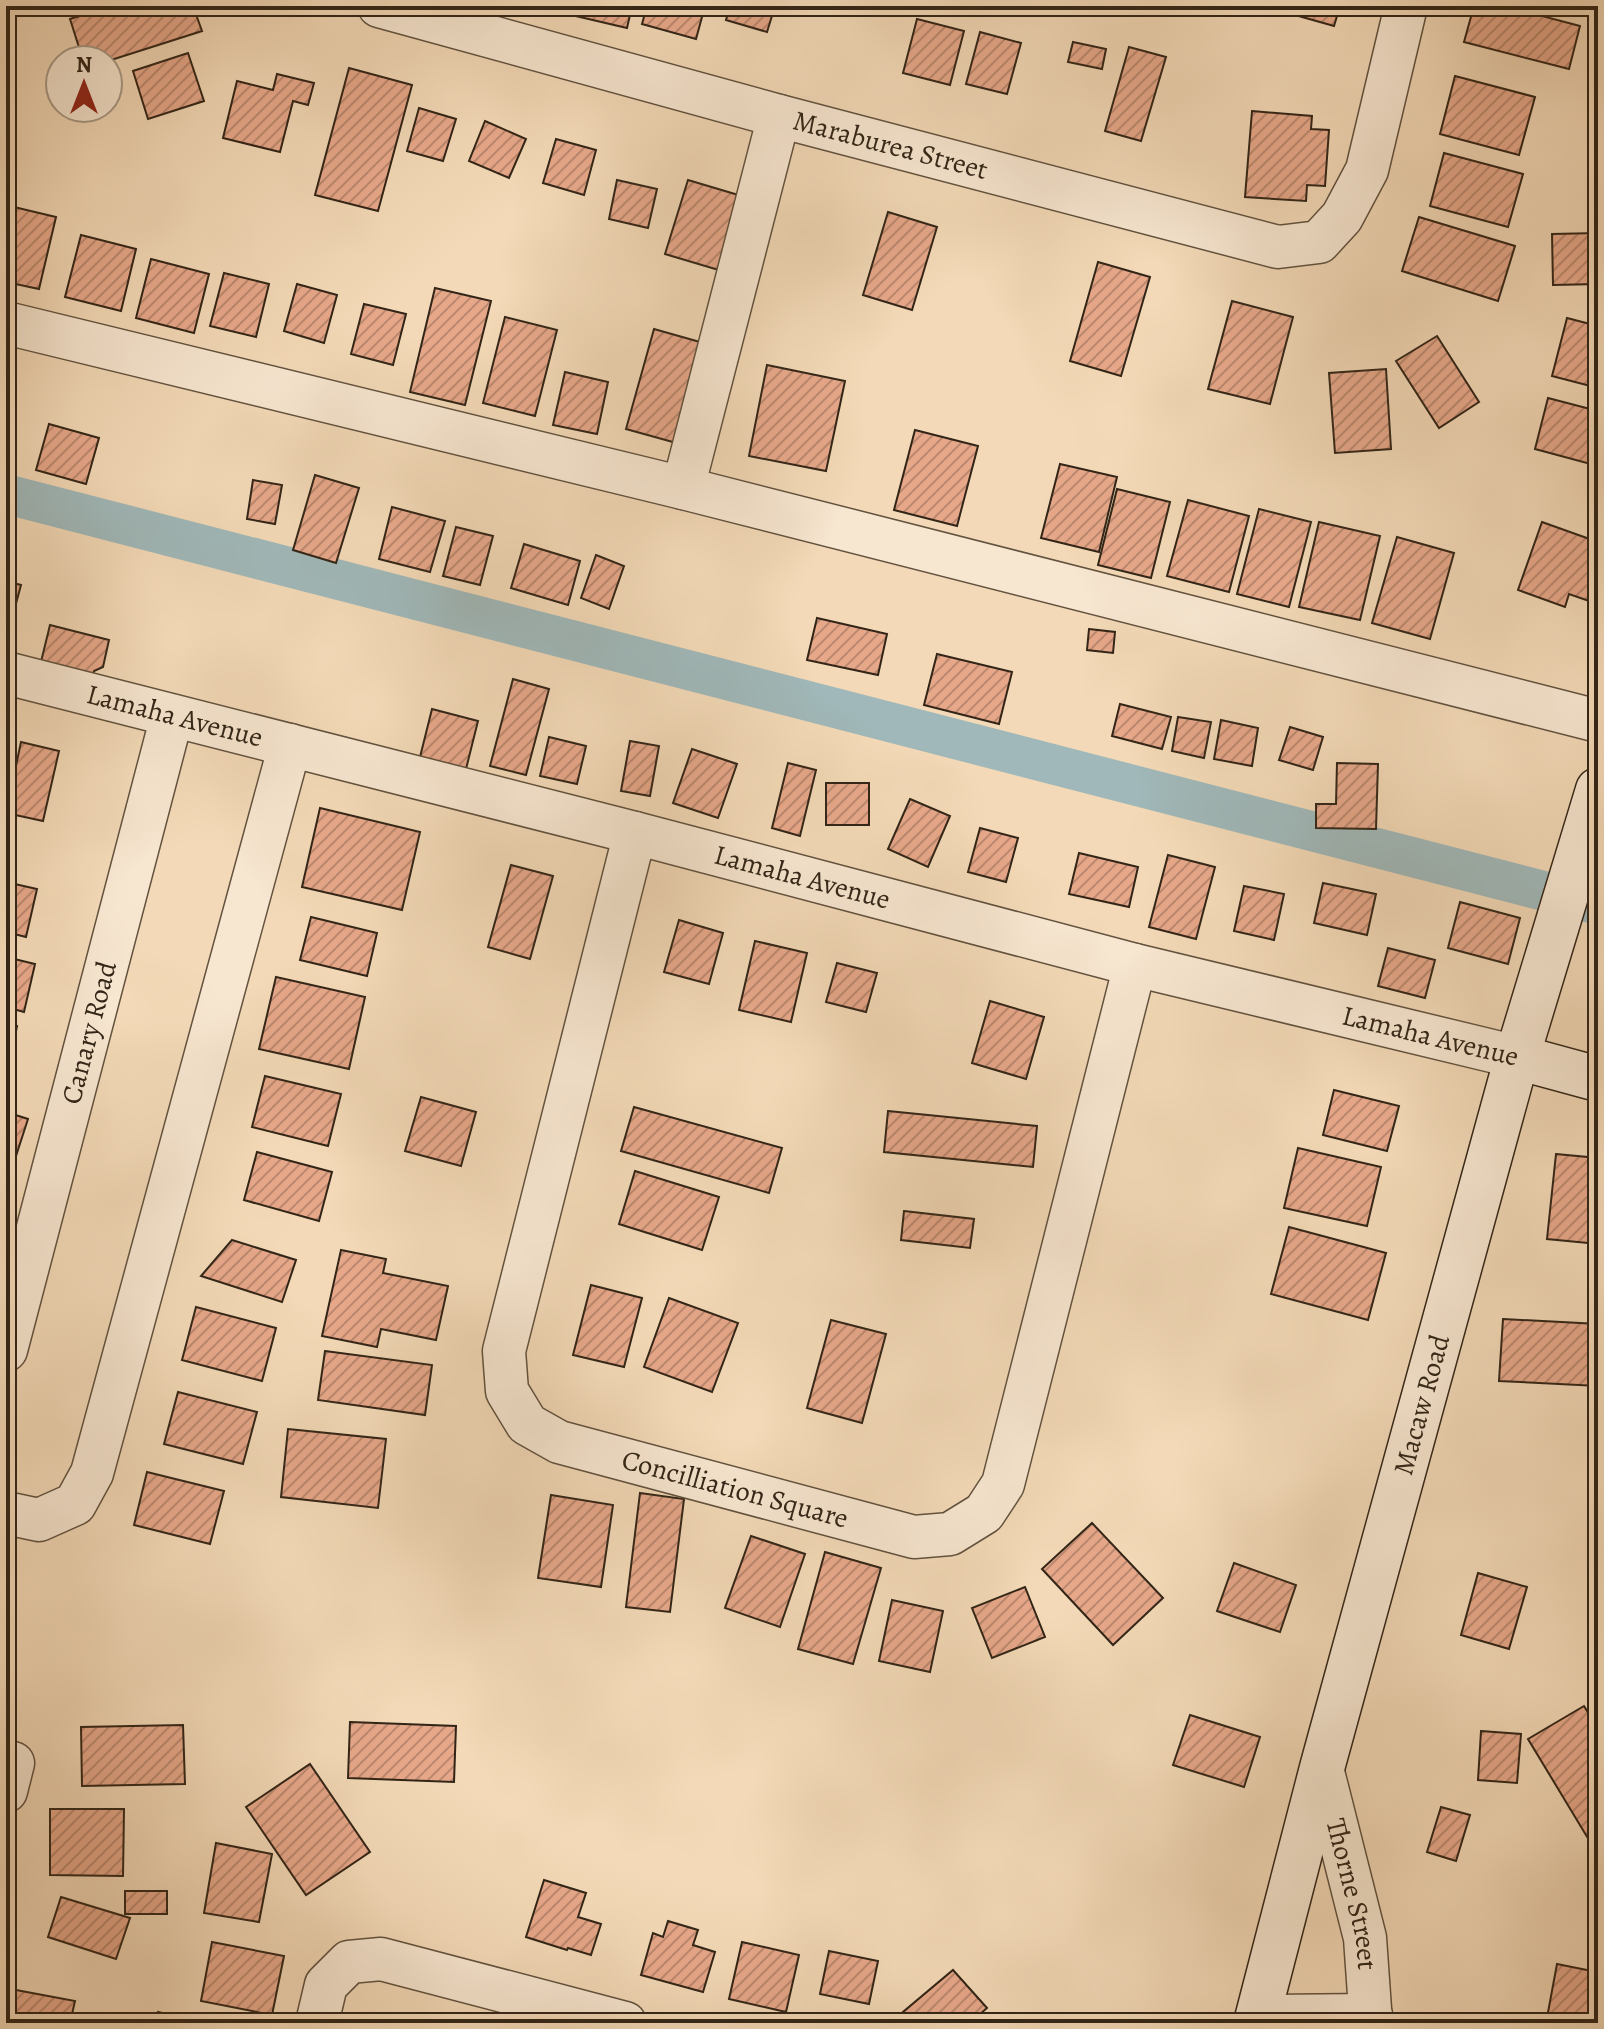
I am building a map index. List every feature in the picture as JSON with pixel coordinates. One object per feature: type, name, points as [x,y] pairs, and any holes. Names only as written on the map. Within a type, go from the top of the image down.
[{"type":"street","name":"Maraburea Street","points":[[379,6],[779,116],[1278,247],[1319,242],[1342,217],[1367,170],[1406,6]]},
{"type":"street","points":[[683,488],[779,116]]},
{"type":"street","points":[[6,323],[683,488],[1598,721]]},
{"type":"street","name":"Lamaha Avenue","points":[[6,673],[635,833],[1135,965],[1598,1079]]},
{"type":"street","name":"Canary Road","points":[[6,1350],[14,1292],[172,716]]},
{"type":"street","points":[[6,1513],[39,1520],[75,1504],[92,1473],[290,745]]},
{"type":"street","name":"Macaw Road","points":[[1257,2020],[1322,1768],[1517,1057],[1598,790]]},
{"type":"street","name":"Concilliation Square","points":[[635,833],[504,1351],[507,1391],[527,1424],[559,1442],[914,1537],[950,1534],[984,1513],[1003,1484],[1135,965]]},
{"type":"street","name":"Thorne Street","points":[[1322,1768],[1365,1938],[1371,2019]]},
{"type":"street","points":[[317,2023],[326,1985],[349,1962],[381,1959],[625,2023]]},
{"type":"street","points":[[1257,2020],[1371,2019]]},
{"type":"building","points":[[111,6],[193,6],[202,31],[124,56],[124,44],[78,44],[70,19]]},
{"type":"building","points":[[569,6],[632,6],[627,28],[567,14]]},
{"type":"building","points":[[647,6],[705,6],[696,39],[642,24]]},
{"type":"building","points":[[730,6],[775,6],[767,32],[726,20]]},
{"type":"building","points":[[1283,6],[1340,6],[1334,26],[1281,11]]},
{"type":"building","points":[[1474,6],[1504,6],[1580,26],[1569,69],[1464,42]]},
{"type":"building","points":[[917,19],[964,31],[950,85],[903,73]]},
{"type":"building","points":[[980,32],[1021,43],[1007,94],[966,84]]},
{"type":"building","points":[[1073,42],[1106,49],[1102,69],[1068,62]]},
{"type":"building","points":[[1129,47],[1166,57],[1141,141],[1105,131]]},
{"type":"building","points":[[188,53],[204,101],[148,119],[133,71]]},
{"type":"building","points":[[349,68],[412,85],[378,211],[315,195]]},
{"type":"building","points":[[277,74],[314,83],[308,105],[293,101],[280,152],[223,138],[237,81],[273,90]]},
{"type":"building","points":[[1455,76],[1535,97],[1519,155],[1440,134]]},
{"type":"building","points":[[419,108],[456,119],[443,161],[407,151]]},
{"type":"building","points":[[1252,111],[1312,116],[1311,129],[1329,130],[1325,186],[1307,185],[1306,201],[1245,197]]},
{"type":"building","points":[[485,121],[526,139],[509,178],[469,161]]},
{"type":"building","points":[[556,139],[596,150],[584,195],[543,183]]},
{"type":"building","points":[[1444,153],[1523,174],[1508,227],[1430,206]]},
{"type":"building","points":[[617,180],[657,189],[648,228],[609,219]]},
{"type":"building","points":[[688,180],[745,197],[722,271],[665,254]]},
{"type":"building","points":[[14,207],[56,217],[39,289],[6,282],[6,242]]},
{"type":"building","points":[[888,212],[937,227],[912,310],[863,295]]},
{"type":"building","points":[[1419,217],[1515,246],[1498,301],[1402,271]]},
{"type":"building","points":[[1598,233],[1598,284],[1553,285],[1552,234]]},
{"type":"building","points":[[81,235],[136,249],[121,311],[65,297]]},
{"type":"building","points":[[151,259],[209,274],[194,333],[136,318]]},
{"type":"building","points":[[1098,262],[1150,277],[1121,376],[1070,361]]},
{"type":"building","points":[[224,273],[269,284],[256,337],[210,326]]},
{"type":"building","points":[[297,284],[337,295],[324,343],[284,331]]},
{"type":"building","points":[[435,288],[491,301],[465,405],[410,392]]},
{"type":"building","points":[[1232,301],[1293,317],[1270,404],[1208,389]]},
{"type":"building","points":[[364,304],[406,314],[393,365],[351,354]]},
{"type":"building","points":[[505,317],[557,330],[535,416],[483,403]]},
{"type":"building","points":[[1567,318],[1598,326],[1598,388],[1552,376]]},
{"type":"building","points":[[654,329],[707,344],[680,444],[626,429]]},
{"type":"building","points":[[1437,336],[1479,402],[1439,428],[1396,361]]},
{"type":"building","points":[[767,365],[845,381],[826,471],[749,456]]},
{"type":"building","points":[[1386,369],[1391,449],[1335,453],[1329,373]]},
{"type":"building","points":[[565,372],[608,382],[597,434],[553,425]]},
{"type":"building","points":[[1548,398],[1598,411],[1598,466],[1535,449]]},
{"type":"building","points":[[49,424],[99,438],[86,484],[36,470]]},
{"type":"building","points":[[915,430],[978,446],[957,526],[894,510]]},
{"type":"building","points":[[1060,464],[1117,477],[1099,552],[1041,538]]},
{"type":"building","points":[[315,475],[359,488],[336,563],[293,550]]},
{"type":"building","points":[[253,480],[282,485],[275,524],[247,519]]},
{"type":"building","points":[[1117,489],[1170,502],[1151,578],[1098,565]]},
{"type":"building","points":[[1188,500],[1249,516],[1229,592],[1167,576]]},
{"type":"building","points":[[392,507],[445,521],[430,572],[379,559]]},
{"type":"building","points":[[1259,509],[1311,522],[1289,607],[1237,594]]},
{"type":"building","points":[[1319,522],[1380,536],[1360,620],[1299,607]]},
{"type":"building","points":[[1542,522],[1598,542],[1598,604],[1569,594],[1565,607],[1518,590]]},
{"type":"building","points":[[456,527],[493,536],[480,585],[443,576]]},
{"type":"building","points":[[1397,537],[1454,553],[1430,639],[1372,623]]},
{"type":"building","points":[[524,544],[580,561],[568,605],[511,588]]},
{"type":"building","points":[[596,555],[624,566],[609,609],[581,598]]},
{"type":"building","points":[[6,581],[21,585],[6,641]]},
{"type":"building","points":[[817,618],[887,634],[878,675],[807,660]]},
{"type":"building","points":[[50,625],[109,640],[103,667],[94,671],[90,687],[38,674]]},
{"type":"building","points":[[1089,629],[1115,632],[1113,653],[1087,650]]},
{"type":"building","points":[[937,654],[1012,672],[999,724],[924,705]]},
{"type":"building","points":[[513,679],[549,689],[526,775],[490,766]]},
{"type":"building","points":[[1120,704],[1171,717],[1162,749],[1112,736]]},
{"type":"building","points":[[432,709],[478,721],[465,773],[419,761]]},
{"type":"building","points":[[1178,717],[1211,722],[1204,758],[1172,751]]},
{"type":"building","points":[[1221,720],[1258,728],[1252,766],[1214,759]]},
{"type":"building","points":[[1290,727],[1323,737],[1313,770],[1279,760]]},
{"type":"building","points":[[549,737],[586,746],[577,784],[540,776]]},
{"type":"building","points":[[630,741],[659,746],[650,796],[621,791]]},
{"type":"building","points":[[21,742],[59,751],[43,821],[6,813]]},
{"type":"building","points":[[692,749],[737,764],[718,818],[673,803]]},
{"type":"building","points":[[788,763],[816,770],[800,836],[772,828]]},
{"type":"building","points":[[1337,763],[1378,764],[1376,829],[1316,828],[1316,804],[1336,804]]},
{"type":"building","points":[[826,783],[869,783],[869,825],[826,825]]},
{"type":"building","points":[[910,799],[950,816],[928,867],[888,849]]},
{"type":"building","points":[[320,808],[420,832],[402,910],[302,887]]},
{"type":"building","points":[[980,828],[1018,838],[1006,882],[968,872]]},
{"type":"building","points":[[1079,853],[1138,867],[1129,907],[1069,894]]},
{"type":"building","points":[[1168,855],[1215,867],[1196,939],[1149,927]]},
{"type":"building","points":[[511,865],[553,876],[530,959],[488,947]]},
{"type":"building","points":[[6,882],[37,889],[26,937],[6,932]]},
{"type":"building","points":[[1323,883],[1376,894],[1367,935],[1314,923]]},
{"type":"building","points":[[1244,886],[1284,894],[1274,940],[1234,931]]},
{"type":"building","points":[[1460,902],[1520,918],[1508,964],[1448,948]]},
{"type":"building","points":[[311,917],[377,933],[367,976],[300,960]]},
{"type":"building","points":[[679,920],[723,933],[709,984],[664,972]]},
{"type":"building","points":[[755,941],[807,953],[791,1022],[739,1010]]},
{"type":"building","points":[[1388,948],[1435,960],[1425,998],[1378,986]]},
{"type":"building","points":[[6,957],[35,964],[24,1012],[6,1007]]},
{"type":"building","points":[[837,963],[877,973],[866,1012],[826,1002]]},
{"type":"building","points":[[276,977],[365,997],[349,1069],[259,1049]]},
{"type":"building","points":[[990,1001],[1044,1017],[1026,1079],[972,1063]]},
{"type":"building","points":[[6,1024],[17,1026],[6,1083]]},
{"type":"building","points":[[265,1076],[341,1094],[328,1146],[252,1127]]},
{"type":"building","points":[[1334,1090],[1399,1106],[1387,1151],[1323,1135]]},
{"type":"building","points":[[421,1097],[476,1112],[461,1166],[405,1151]]},
{"type":"building","points":[[634,1107],[782,1148],[769,1193],[621,1151]]},
{"type":"building","points":[[888,1111],[1037,1126],[1033,1167],[884,1152]]},
{"type":"building","points":[[6,1112],[28,1119],[6,1187]]},
{"type":"building","points":[[1298,1148],[1381,1167],[1367,1226],[1284,1208]]},
{"type":"building","points":[[257,1152],[332,1172],[319,1221],[244,1200]]},
{"type":"building","points":[[1556,1154],[1598,1158],[1598,1244],[1547,1239]]},
{"type":"building","points":[[635,1171],[719,1197],[702,1250],[619,1224]]},
{"type":"building","points":[[904,1211],[974,1219],[970,1248],[901,1240]]},
{"type":"building","points":[[1289,1227],[1386,1253],[1368,1320],[1271,1294]]},
{"type":"building","points":[[232,1240],[296,1260],[282,1302],[201,1276]]},
{"type":"building","points":[[341,1250],[386,1259],[383,1273],[448,1286],[436,1340],[381,1329],[377,1347],[322,1336]]},
{"type":"building","points":[[591,1285],[642,1298],[624,1367],[573,1355]]},
{"type":"building","points":[[669,1298],[738,1323],[712,1392],[644,1367]]},
{"type":"building","points":[[196,1307],[276,1328],[262,1381],[182,1360]]},
{"type":"building","points":[[1503,1319],[1598,1324],[1598,1386],[1499,1381]]},
{"type":"building","points":[[831,1320],[886,1334],[862,1423],[807,1408]]},
{"type":"building","points":[[325,1351],[432,1365],[425,1415],[318,1400]]},
{"type":"building","points":[[178,1392],[257,1412],[243,1464],[164,1444]]},
{"type":"building","points":[[288,1429],[386,1439],[378,1508],[281,1497]]},
{"type":"building","points":[[147,1472],[224,1491],[210,1544],[134,1525]]},
{"type":"building","points":[[640,1493],[684,1499],[670,1612],[626,1607]]},
{"type":"building","points":[[551,1495],[613,1505],[601,1587],[538,1578]]},
{"type":"building","points":[[1092,1523],[1163,1598],[1113,1645],[1042,1569]]},
{"type":"building","points":[[751,1536],[805,1554],[780,1627],[725,1608]]},
{"type":"building","points":[[825,1552],[881,1568],[853,1664],[798,1649]]},
{"type":"building","points":[[1234,1563],[1296,1585],[1280,1632],[1217,1611]]},
{"type":"building","points":[[1478,1573],[1527,1587],[1509,1649],[1461,1635]]},
{"type":"building","points":[[1025,1587],[1045,1637],[992,1658],[972,1608]]},
{"type":"building","points":[[892,1600],[943,1611],[930,1672],[879,1661]]},
{"type":"building","points":[[1584,1706],[1598,1729],[1598,1855],[1528,1739]]},
{"type":"building","points":[[1190,1715],[1260,1737],[1244,1787],[1173,1765]]},
{"type":"building","points":[[350,1722],[456,1726],[454,1782],[348,1778]]},
{"type":"building","points":[[183,1725],[185,1784],[82,1786],[81,1727]]},
{"type":"building","points":[[1481,1731],[1521,1734],[1517,1783],[1478,1780]]},
{"type":"building","points":[[310,1764],[370,1852],[306,1895],[246,1807]]},
{"type":"building","points":[[1441,1807],[1470,1815],[1456,1861],[1427,1852]]},
{"type":"building","points":[[50,1809],[124,1809],[123,1876],[50,1875]]},
{"type":"building","points":[[216,1843],[272,1854],[259,1922],[204,1913]]},
{"type":"building","points":[[544,1880],[586,1893],[578,1917],[601,1924],[591,1955],[526,1937]]},
{"type":"building","points":[[125,1891],[167,1891],[167,1914],[125,1914]]},
{"type":"building","points":[[61,1897],[130,1918],[116,1959],[48,1937]]},
{"type":"building","points":[[668,1921],[698,1930],[693,1945],[715,1952],[703,1992],[641,1975],[653,1933],[663,1937]]},
{"type":"building","points":[[212,1942],[284,1956],[272,2015],[201,2001]]},
{"type":"building","points":[[742,1942],[799,1955],[786,2012],[729,1999]]},
{"type":"building","points":[[829,1951],[878,1961],[869,2004],[820,1994]]},
{"type":"building","points":[[1557,1964],[1597,1972],[1587,2023],[1546,2023]]},
{"type":"building","points":[[953,1970],[987,2008],[970,2023],[912,2023],[903,2012]]},
{"type":"building","points":[[16,1990],[75,2001],[70,2023],[9,2023]]},
{"type":"building","points":[[158,2012],[206,2023],[155,2023]]},
{"type":"waterway","points":[[6,494],[1598,905]]}]
